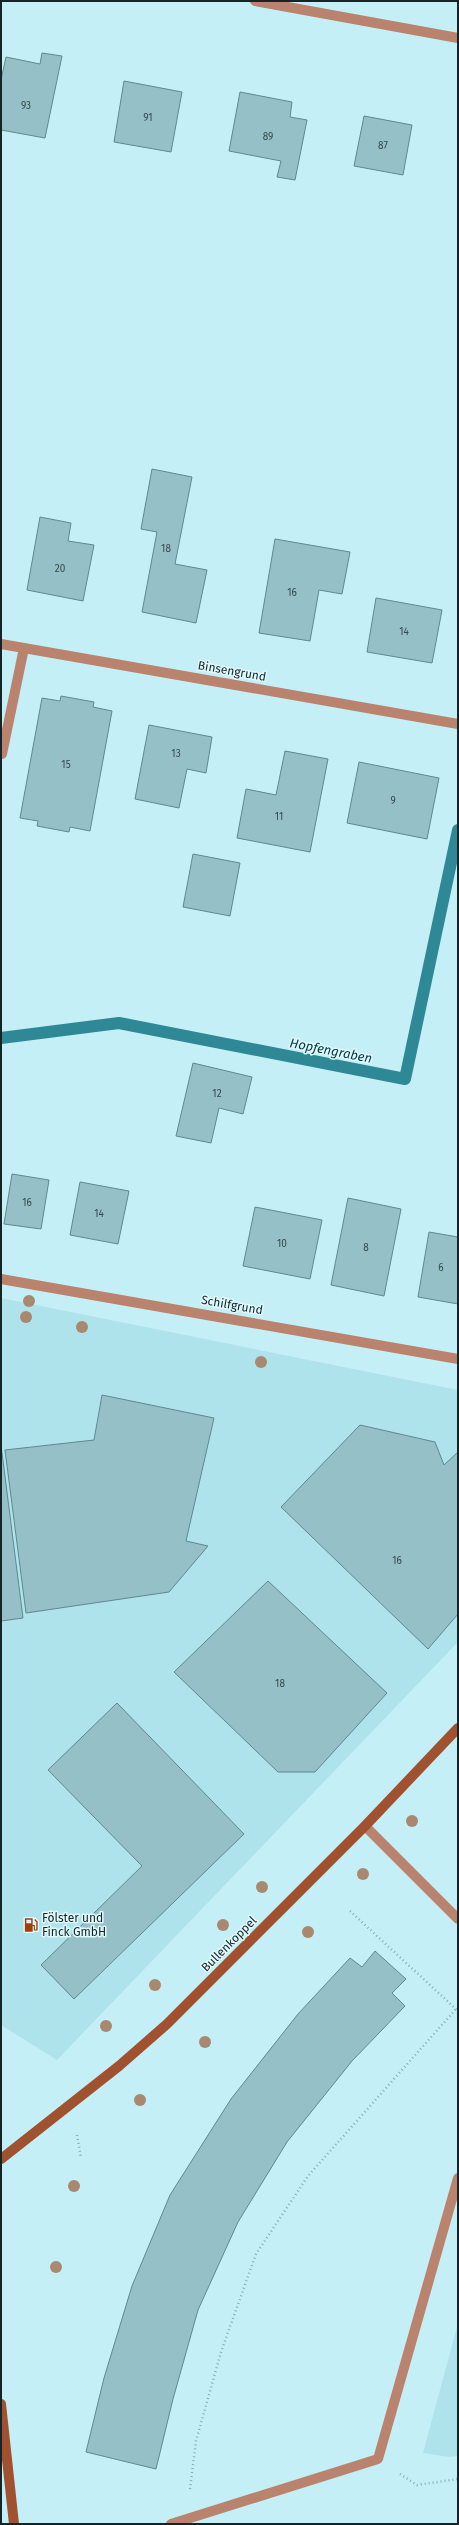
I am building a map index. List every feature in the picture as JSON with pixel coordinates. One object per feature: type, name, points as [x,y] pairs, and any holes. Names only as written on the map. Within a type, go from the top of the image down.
[{"type":"street","points":[[255,1],[458,38]]},
{"type":"street","name":"Binsengrund","points":[[1,644],[458,724]]},
{"type":"street","points":[[2,754],[24,648]]},
{"type":"street","name":"Schilfgrund","points":[[1,1279],[458,1359]]},
{"type":"street","name":"Bullenkoppel","points":[[1,2159],[119,2066],[167,2024],[366,1826],[458,1728]]},
{"type":"street","points":[[366,1826],[458,1919]]},
{"type":"street","points":[[171,2524],[378,2459],[458,2178]]},
{"type":"street","points":[[1,2404],[14,2524]]},
{"type":"path","points":[[186,2520],[196,2441],[221,2352],[256,2254],[308,2176],[457,2010],[350,1911]]},
{"type":"path","points":[[378,2459],[417,2485],[458,2479]]},
{"type":"shaded area","points":[[1,1298],[458,1390],[458,1642],[57,2060],[1,2025]]},
{"type":"shaded area","points":[[458,2323],[458,2456],[449,2457],[423,2453]]},
{"type":"building","points":[[42,53],[62,56],[45,138],[1,130],[1,80],[6,57],[40,64]]},
{"type":"building","points":[[124,81],[182,92],[171,152],[114,142]]},
{"type":"building","points":[[240,92],[292,102],[290,117],[307,120],[295,180],[277,177],[281,161],[229,151]]},
{"type":"building","points":[[364,116],[412,125],[403,175],[354,166]]},
{"type":"building","points":[[152,469],[192,477],[175,564],[207,570],[196,623],[142,612],[157,532],[141,529]]},
{"type":"building","points":[[40,517],[71,523],[68,541],[94,545],[83,601],[27,590]]},
{"type":"building","points":[[275,539],[350,552],[342,594],[319,590],[310,641],[259,633]]},
{"type":"building","points":[[376,598],[442,610],[432,663],[367,652]]},
{"type":"building","points":[[61,696],[94,702],[93,707],[112,711],[90,831],[70,827],[69,832],[37,826],[38,821],[20,818],[42,698],[60,701]]},
{"type":"building","points":[[149,725],[212,737],[206,773],[187,769],[179,808],[135,799]]},
{"type":"building","points":[[285,751],[328,759],[310,852],[237,838],[246,789],[276,795]]},
{"type":"building","points":[[359,762],[439,778],[427,839],[347,823]]},
{"type":"building","points":[[193,854],[240,863],[230,916],[183,907]]},
{"type":"building","points":[[193,1063],[252,1077],[243,1114],[219,1108],[211,1143],[176,1136]]},
{"type":"building","points":[[12,1174],[49,1180],[41,1229],[4,1224]]},
{"type":"building","points":[[80,1182],[129,1191],[118,1244],[70,1235]]},
{"type":"building","points":[[348,1198],[401,1209],[384,1296],[331,1285]]},
{"type":"building","points":[[255,1207],[322,1220],[310,1279],[243,1266]]},
{"type":"building","points":[[429,1232],[458,1237],[458,1304],[418,1297]]},
{"type":"building","points":[[102,1395],[214,1418],[186,1541],[208,1546],[169,1592],[26,1613],[5,1450],[94,1440]]},
{"type":"building","points":[[360,1425],[435,1442],[444,1465],[458,1452],[458,1614],[428,1649],[281,1507]]},
{"type":"building","points":[[1,1445],[23,1618],[1,1621]]},
{"type":"building","points":[[268,1581],[387,1693],[315,1772],[278,1772],[174,1672]]},
{"type":"building","points":[[117,1703],[244,1834],[74,1999],[41,1965],[142,1866],[48,1770]]},
{"type":"building","points":[[375,1951],[406,1979],[392,1993],[405,2006],[352,2061],[287,2142],[238,2222],[198,2310],[173,2399],[156,2469],[86,2452],[104,2378],[132,2286],[170,2195],[231,2099],[298,2014],[350,1958],[362,1967]]},
{"type":"waterway","name":"Hopfengraben","points":[[1,1038],[119,1023],[405,1079],[458,830]]},
{"type":"place","name":"Fölster und Finck GmbH","points":[[31,1925]]}]
